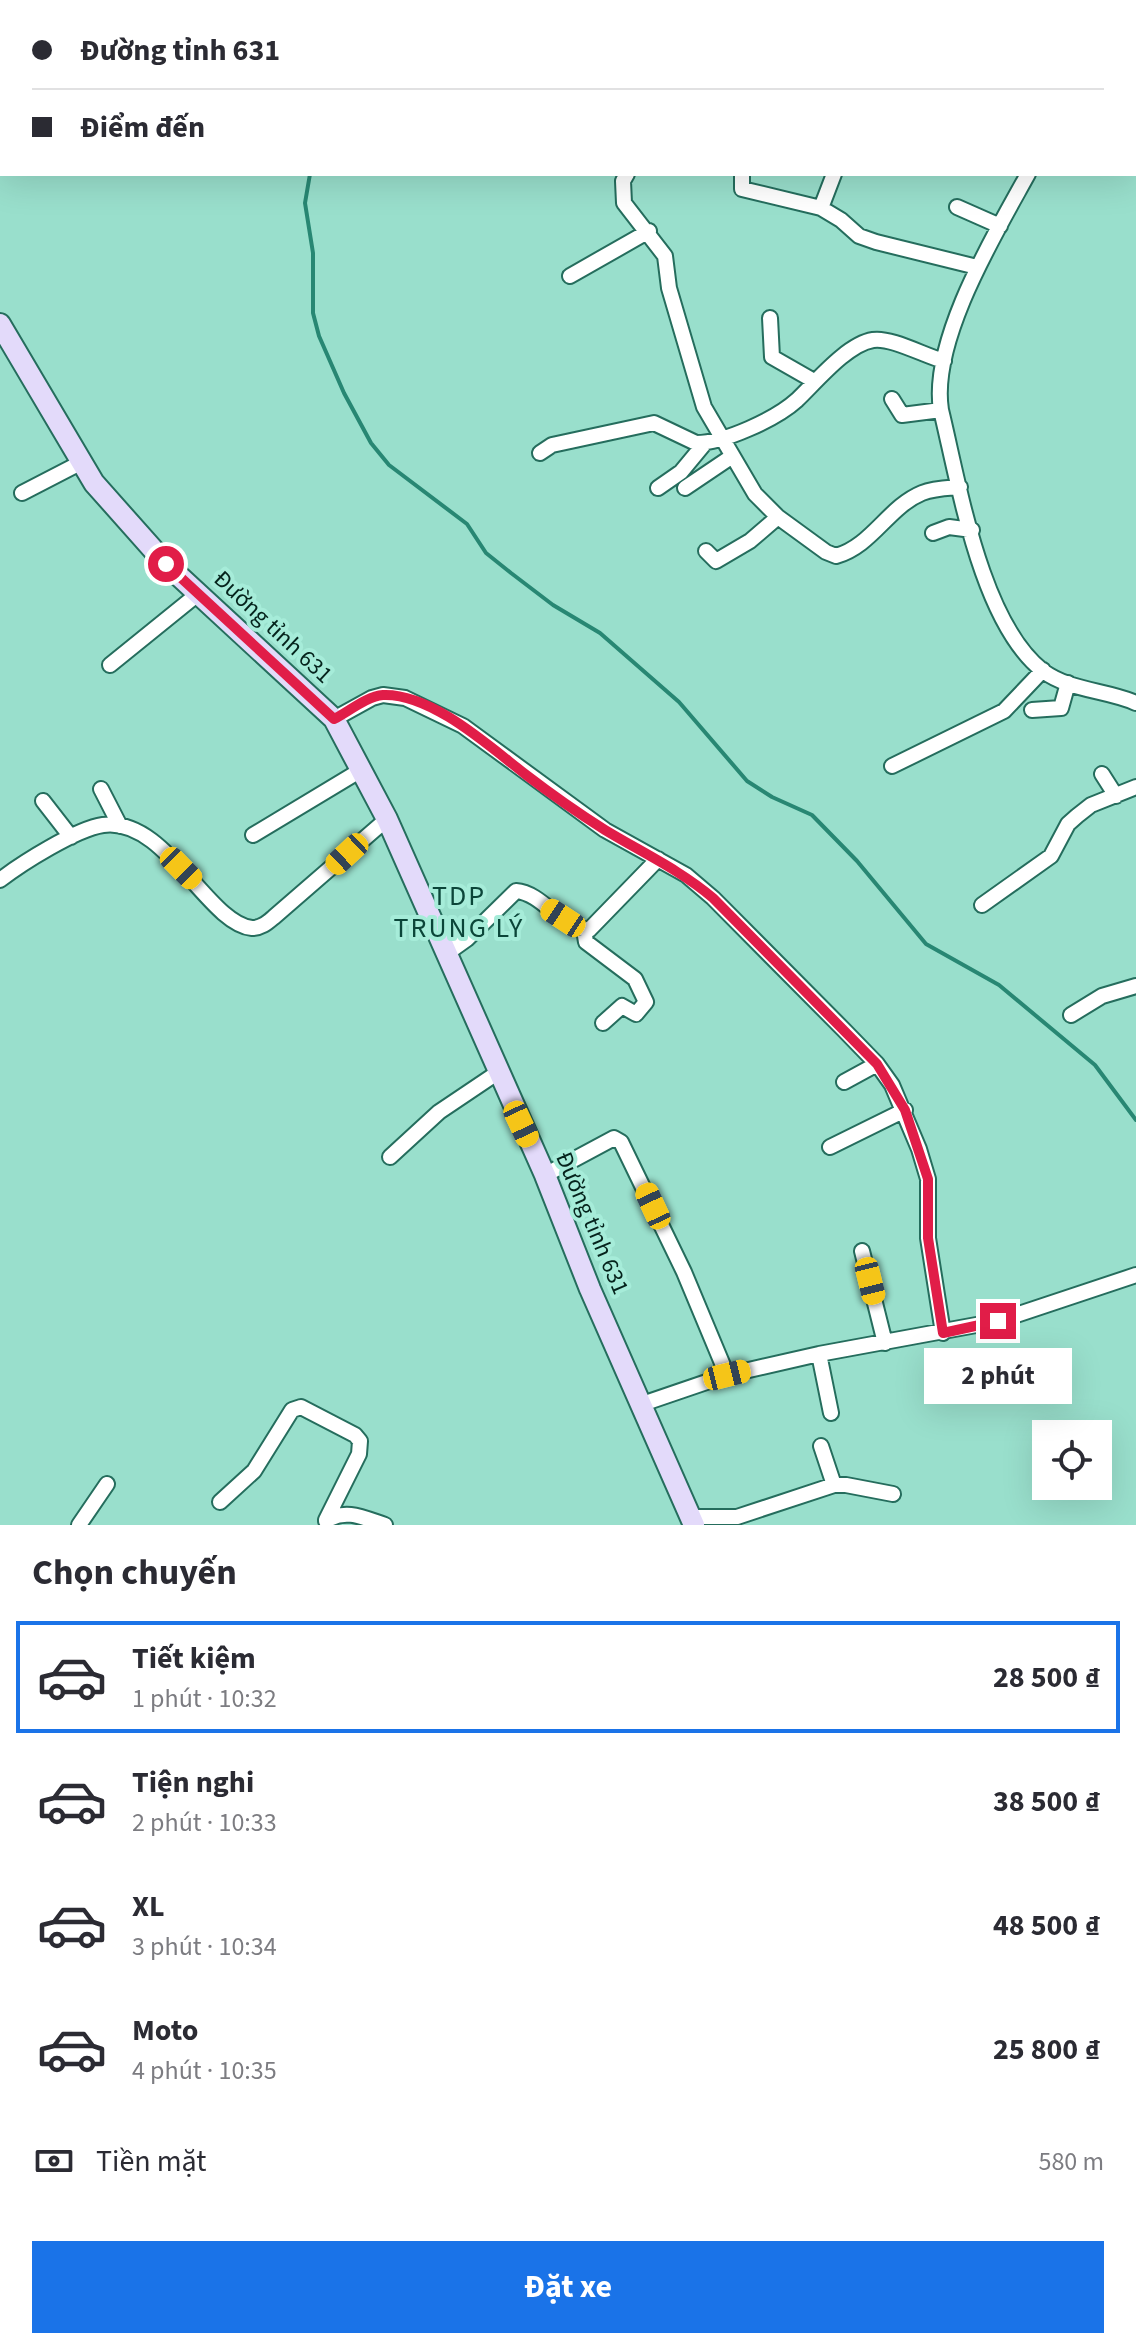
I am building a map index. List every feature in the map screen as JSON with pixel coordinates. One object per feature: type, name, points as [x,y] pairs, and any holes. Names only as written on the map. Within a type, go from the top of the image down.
[{"type":"main road","name":"Đường tỉnh 631","points":[[0,324],[94,483],[166,564],[334,719],[387,819],[497,1073],[545,1175],[590,1289],[692,1521]]},
{"type":"street","points":[[626,176],[623,181],[624,203],[649,231],[665,256],[669,288],[704,407],[755,494],[778,517],[836,556],[860,544],[908,500],[924,492],[960,487]]},
{"type":"street","points":[[741,176],[739,185],[742,189],[821,208],[859,236],[977,267]]},
{"type":"street","points":[[821,208],[833,176]]},
{"type":"street","points":[[1027,176],[977,267],[944,361],[939,396],[941,410],[987,585],[1011,633],[1043,670],[1068,683],[1112,692],[1136,703]]},
{"type":"street","points":[[957,207],[1000,226]]},
{"type":"street","points":[[570,276],[649,231]]},
{"type":"street","points":[[770,318],[772,357],[814,381]]},
{"type":"street","points":[[540,453],[552,445],[654,423],[687,440],[705,443],[740,432],[782,411],[814,381],[870,340],[889,341],[944,361]]},
{"type":"street","points":[[892,399],[902,415],[941,410]]},
{"type":"street","points":[[658,488],[681,472],[705,443]]},
{"type":"street","points":[[685,488],[731,457]]},
{"type":"street","points":[[22,493],[82,462]]},
{"type":"street","points":[[706,551],[716,561],[750,541],[778,517]]},
{"type":"street","points":[[933,533],[949,527],[972,530]]},
{"type":"street","points":[[110,665],[199,593]]},
{"type":"street","points":[[892,766],[1004,711],[1043,670]]},
{"type":"street","points":[[1032,710],[1061,708],[1068,683]]},
{"type":"street","points":[[334,719],[383,695],[405,698],[427,707],[463,726],[605,830],[686,875],[713,898],[877,1064],[905,1110],[928,1179],[928,1238],[943,1333]]},
{"type":"street","points":[[253,835],[361,770]]},
{"type":"street","points":[[1102,774],[1116,796]]},
{"type":"street","points":[[982,905],[1051,856],[1068,824],[1091,805],[1136,787]]},
{"type":"street","points":[[101,789],[120,826]]},
{"type":"street","points":[[43,801],[71,837]]},
{"type":"street","points":[[0,880],[71,837],[105,825],[120,826],[157,845],[225,912],[252,928],[263,926],[387,819]]},
{"type":"street","points":[[584,930],[595,926],[658,859]]},
{"type":"street","points":[[446,954],[467,939],[516,891],[528,894],[584,930],[586,942],[635,979],[646,1002],[636,1014],[622,1006],[603,1023]]},
{"type":"street","points":[[1071,1015],[1102,996],[1136,986]]},
{"type":"street","points":[[844,1082],[877,1064]]},
{"type":"street","points":[[390,1157],[439,1112],[497,1073]]},
{"type":"street","points":[[830,1147],[905,1110]]},
{"type":"street","points":[[545,1175],[614,1138],[621,1142],[684,1272],[727,1375]]},
{"type":"street","points":[[862,1251],[885,1343]]},
{"type":"street","points":[[642,1404],[727,1375],[819,1354],[998,1321],[1136,1275]]},
{"type":"street","points":[[819,1354],[831,1413]]},
{"type":"street","points":[[220,1502],[254,1471],[292,1410],[301,1407],[355,1435],[360,1441],[359,1454],[324,1523]]},
{"type":"street","points":[[821,1446],[834,1485]]},
{"type":"street","points":[[79,1525],[107,1484]]},
{"type":"street","points":[[692,1521],[737,1517],[834,1485],[893,1494]]},
{"type":"street","points":[[324,1523],[337,1514],[348,1513],[385,1525]]},
{"type":"waterway","points":[[310,176],[305,203],[313,253],[313,313],[319,336],[344,393],[371,443],[389,465],[467,524],[486,553],[553,605],[600,633],[679,702],[747,781],[772,797],[812,815],[857,861],[926,944],[999,985],[1095,1065],[1136,1120]]},
{"type":"district","name":"TDP TRUNG LÝ","points":[[459,912]]},
{"type":"route","points":[[166,564],[334,719],[383,695],[405,698],[427,707],[463,726],[555,796],[605,830],[686,875],[713,898],[760,949],[877,1064],[892,1085],[905,1110],[928,1179],[928,1238],[943,1333],[998,1321]]}]
